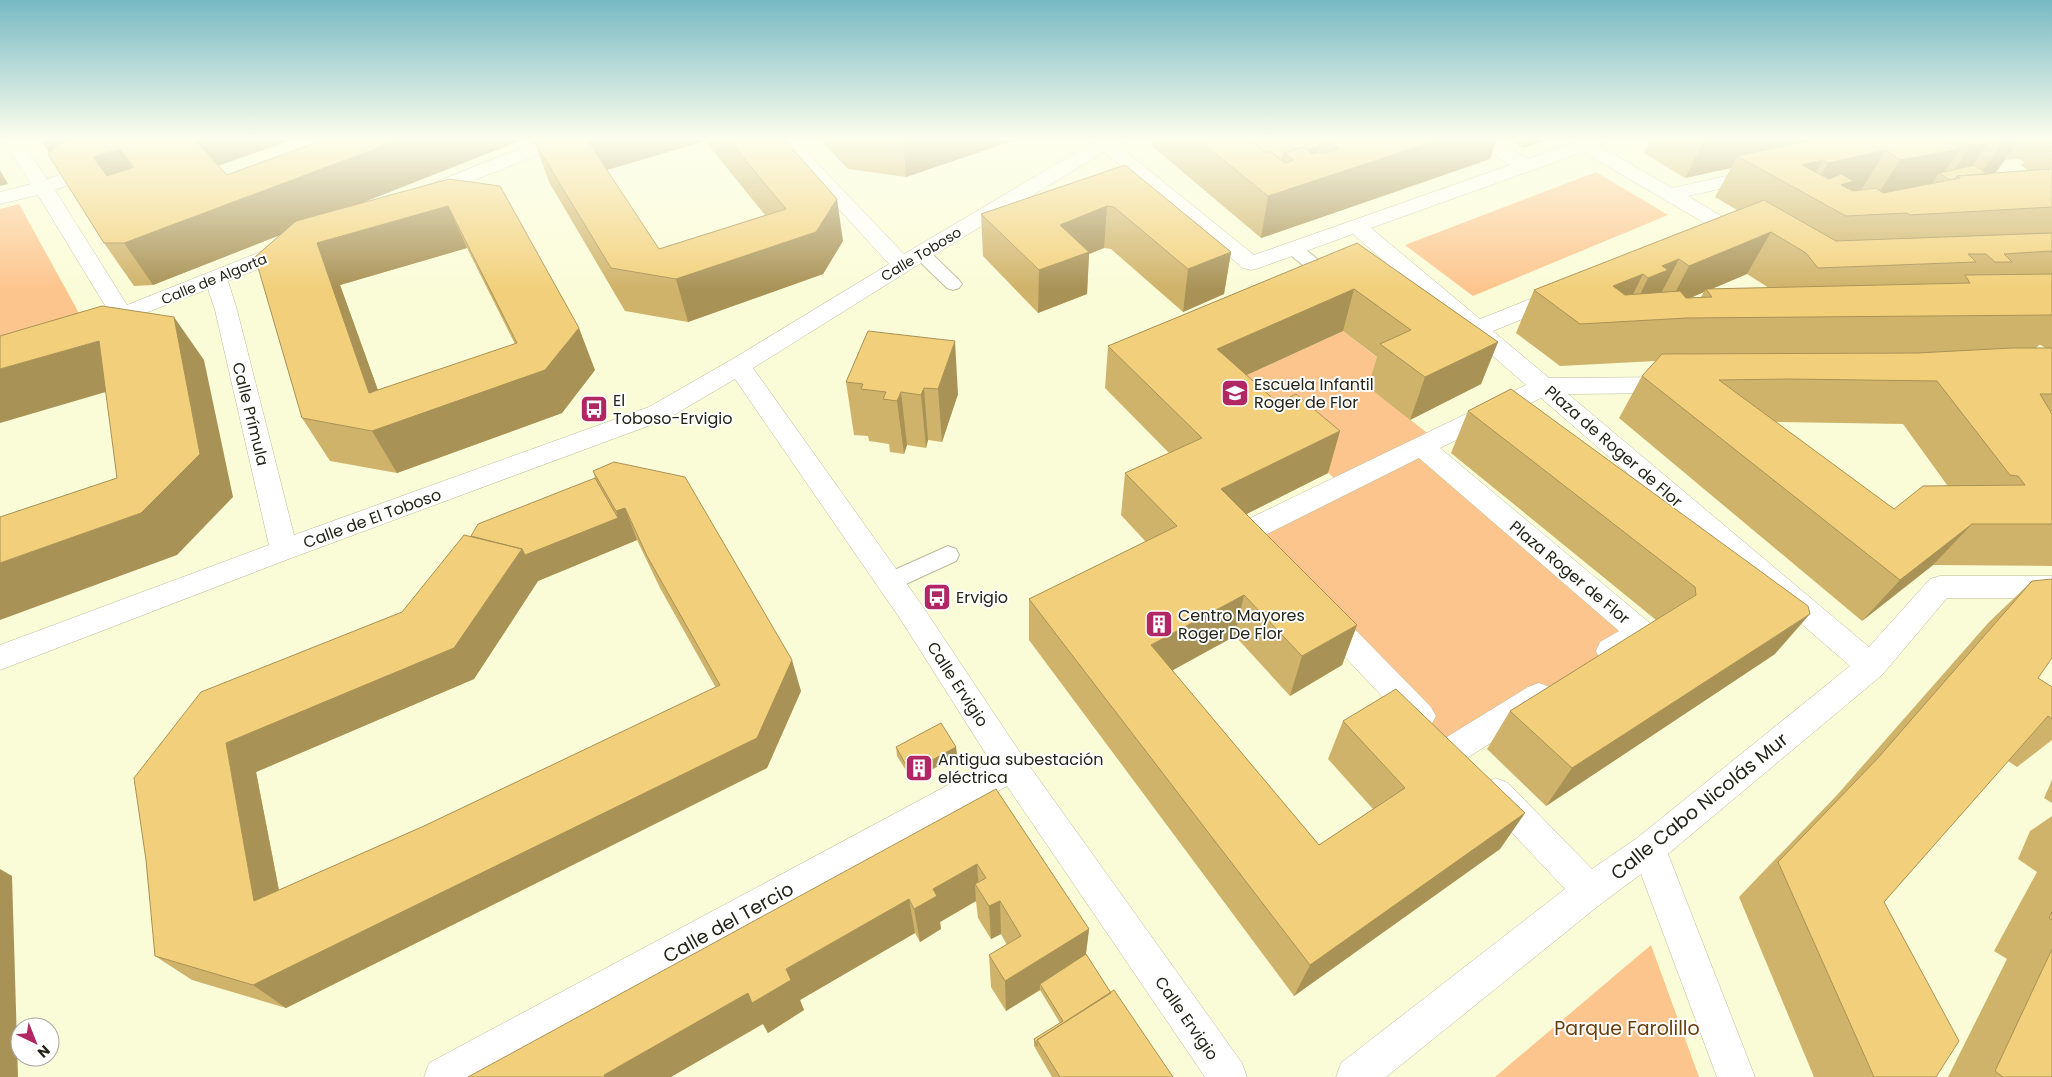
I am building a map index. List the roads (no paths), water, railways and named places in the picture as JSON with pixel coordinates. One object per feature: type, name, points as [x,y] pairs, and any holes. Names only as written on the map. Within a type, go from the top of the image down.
[{"type":"street","points":[[0,198],[38,188]]},
{"type":"street","points":[[44,188],[122,315]]},
{"type":"street","points":[[408,200],[437,188]]},
{"type":"street","points":[[830,188],[902,265]]},
{"type":"street","name":"Calle Toboso","points":[[739,366],[921,253],[1007,210],[1039,188]]},
{"type":"street","points":[[1165,188],[1251,263],[1357,227],[1461,188]]},
{"type":"street","points":[[1662,188],[1761,247]]},
{"type":"street","points":[[1671,194],[1698,188]]},
{"type":"street","name":"Plaza de Roger de Flor","points":[[1357,227],[1871,666]]},
{"type":"street","points":[[1699,238],[1727,227]]},
{"type":"street","name":"Calle de Algorta","points":[[76,329],[122,315],[308,242]]},
{"type":"street","name":"Calle Prímula","points":[[216,279],[228,320],[284,550]]},
{"type":"street","points":[[1477,329],[1579,288]]},
{"type":"street","name":"Calle de El Toboso","points":[[0,658],[284,550],[610,432],[658,413],[739,366]]},
{"type":"street","name":"Calle Ervigio","points":[[739,366],[890,582],[1012,767],[1228,1077]]},
{"type":"street","points":[[1278,568],[1244,533],[1544,386],[1693,384]]},
{"type":"street","name":"Plaza Roger de Flor","points":[[1421,446],[1641,632],[1592,663]]},
{"type":"street","name":"Calle Cabo Nicolás Mur","points":[[1355,1077],[1590,891],[1649,849],[1871,666],[1940,587],[2052,587]]},
{"type":"street","points":[[1305,596],[1590,891]]},
{"type":"street","points":[[1453,750],[1560,683]]},
{"type":"street","name":"Calle del Tercio","points":[[443,1077],[1012,767]]},
{"type":"street","points":[[1649,849],[1736,1077]]},
{"type":"lane","points":[[1294,249],[1329,280]]},
{"type":"lane","points":[[921,253],[953,284]]},
{"type":"lane","points":[[890,582],[948,556]]},
{"type":"place","name":"Escuela Infantil Roger de Flor","points":[[1235,393]]},
{"type":"place","name":"El Toboso-Ervigio","points":[[594,409]]},
{"type":"place","name":"Ervigio","points":[[937,597]]},
{"type":"place","name":"Centro Mayores Roger De Flor","points":[[1159,624]]},
{"type":"place","name":"Antigua subestación eléctrica","points":[[919,768]]},
{"type":"park label","name":"Parque Farolillo","points":[[1627,1028]]}]
